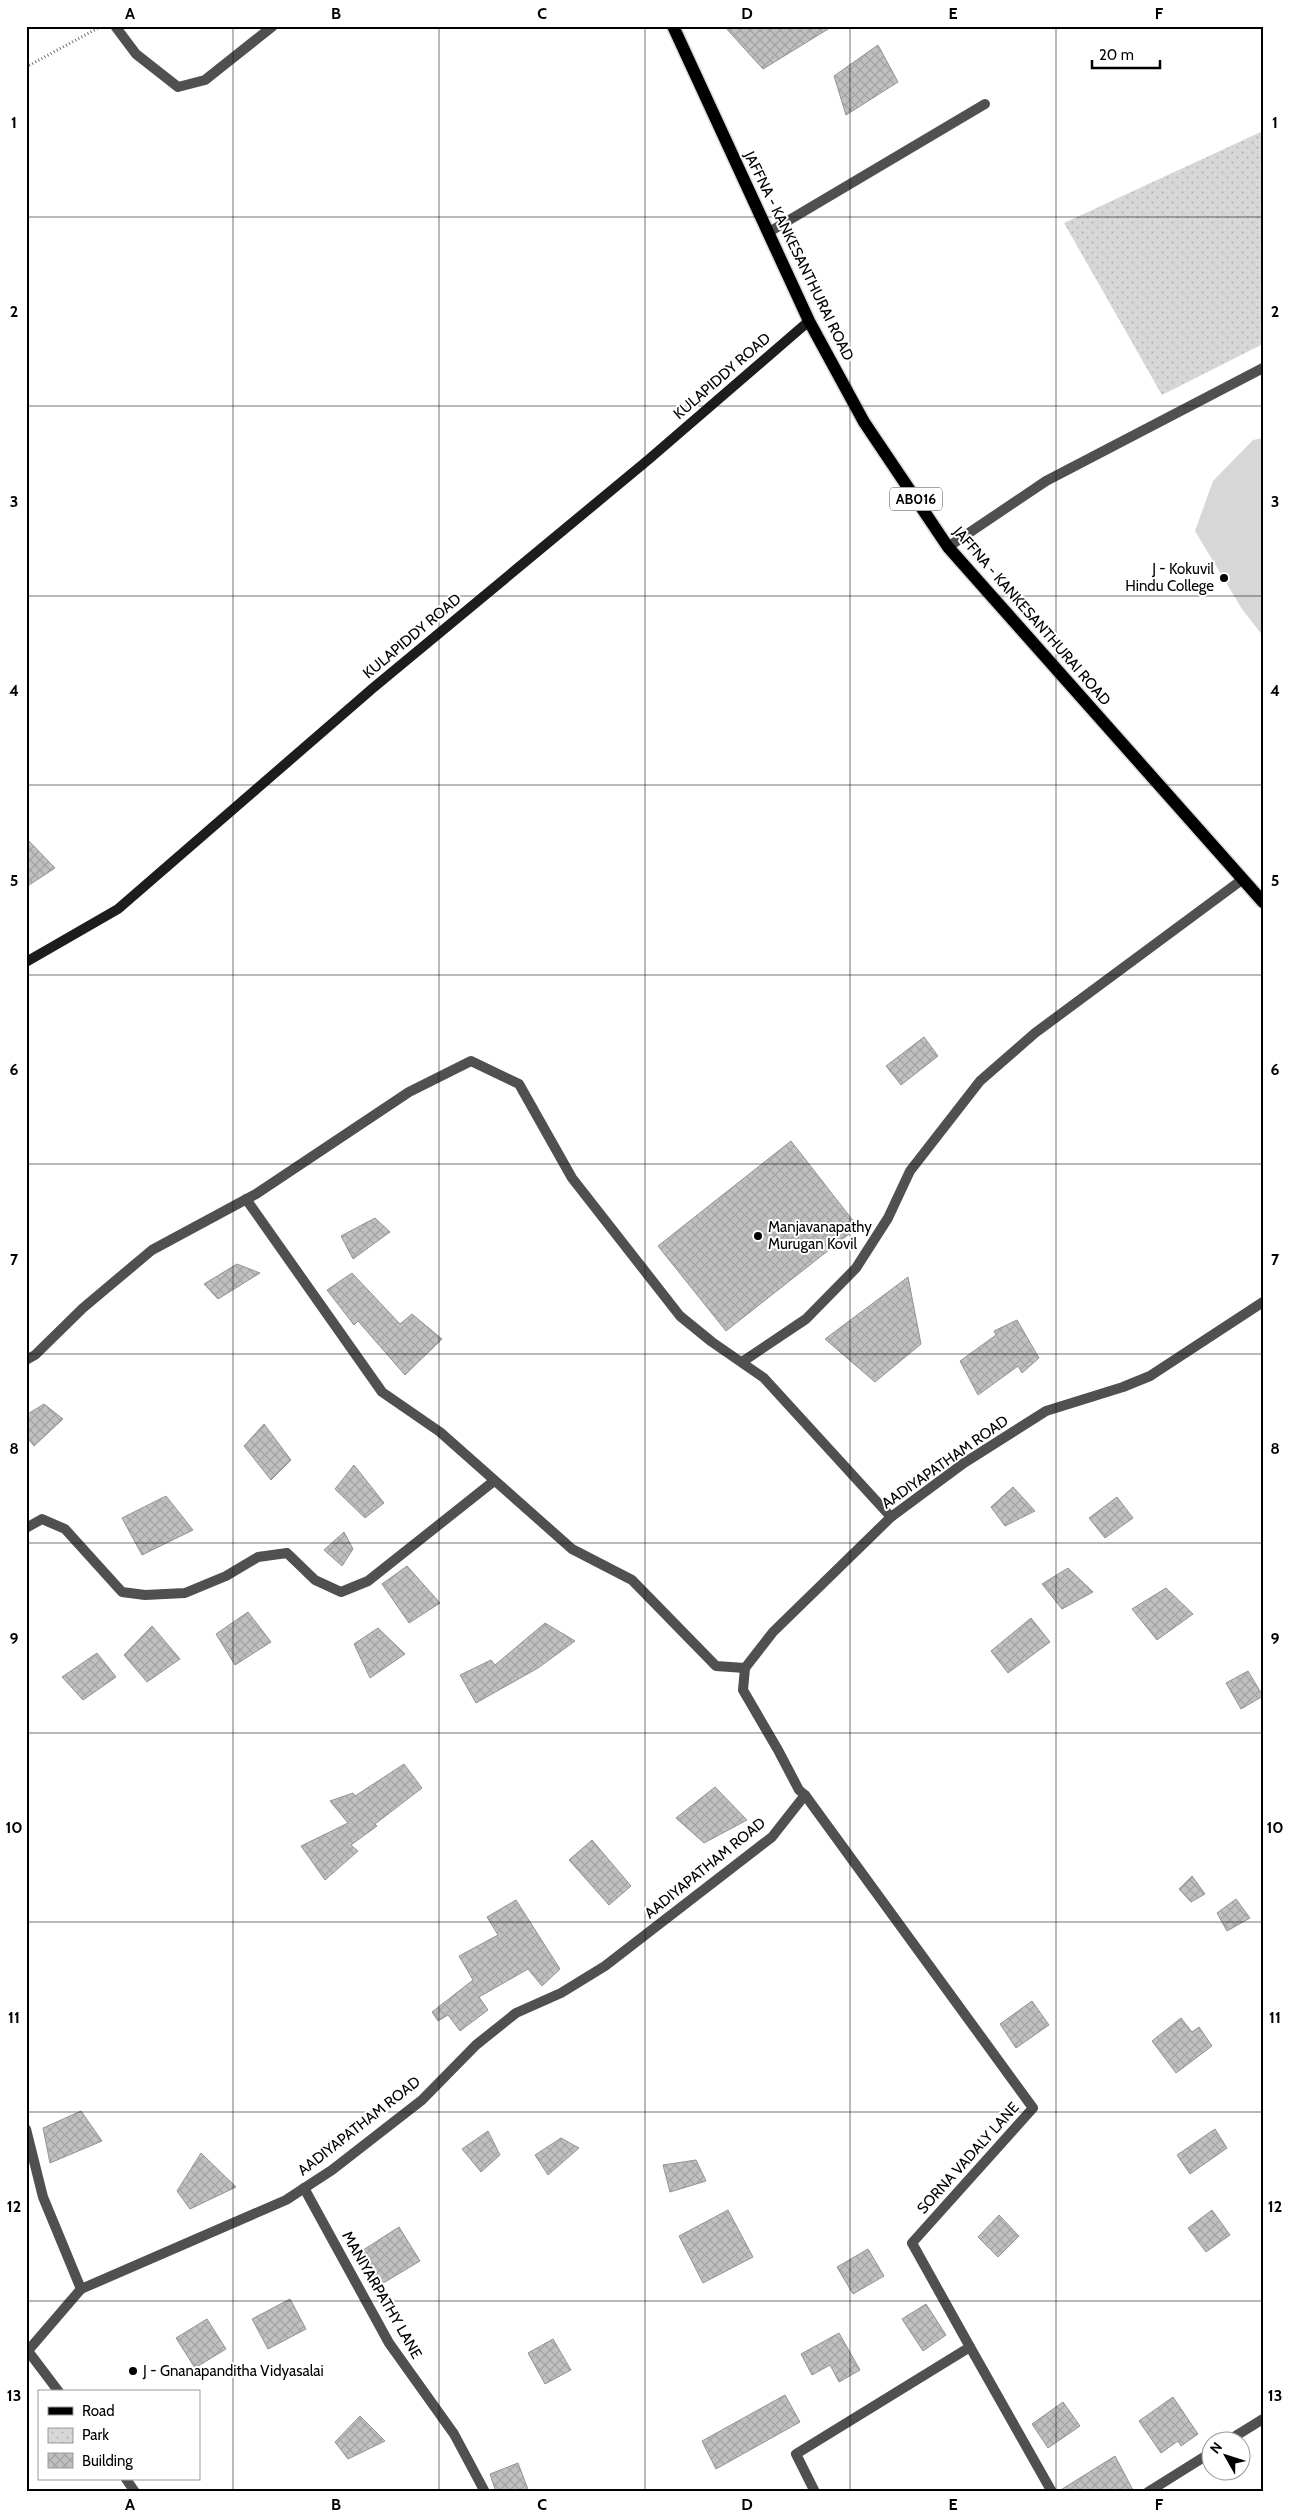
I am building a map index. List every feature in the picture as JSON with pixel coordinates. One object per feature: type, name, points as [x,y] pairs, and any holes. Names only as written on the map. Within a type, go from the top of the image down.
[{"type":"main road","name":"JAFFNA - KANKESANTHURAI ROAD","points":[[673,26],[809,321],[864,422],[948,547],[1263,902]]},
{"type":"main road","name":"KULAPIDDY ROAD","points":[[26,962],[118,909],[374,688],[648,460],[809,321]]},
{"type":"street","points":[[115,26],[136,54],[178,87],[205,80],[273,26]]},
{"type":"street","points":[[769,232],[985,104]]},
{"type":"street","points":[[948,547],[1046,482],[1263,368]]},
{"type":"street","points":[[742,1362],[806,1319],[856,1268],[888,1218],[910,1171],[980,1081],[1035,1034],[1243,879]]},
{"type":"street","points":[[26,1366],[30,1358],[83,1308],[152,1250],[246,1199],[409,1092],[471,1061],[519,1084],[572,1178],[680,1316],[712,1342],[764,1378],[892,1517]]},
{"type":"street","points":[[246,1199],[382,1392],[440,1432],[572,1549],[632,1580],[716,1666],[745,1668],[743,1690],[799,1790],[805,1795]]},
{"type":"street","name":"AADIYAPATHAM ROAD","points":[[745,1668],[773,1632],[892,1517],[964,1463],[1046,1411],[1123,1387],[1150,1376],[1263,1302]]},
{"type":"street","points":[[26,1528],[42,1518],[65,1529],[122,1592],[145,1595],[184,1593],[226,1576],[258,1557],[287,1553],[315,1580],[341,1592],[368,1581],[494,1481]]},
{"type":"street","name":"AADIYAPATHAM ROAD","points":[[81,2289],[286,2200],[332,2170],[422,2100],[476,2045],[516,2013],[561,1993],[605,1966],[772,1836],[805,1795]]},
{"type":"street","name":"SORNA VADALY LANE","points":[[805,1795],[1033,2108],[912,2243],[970,2347]]},
{"type":"street","points":[[26,2130],[43,2197],[81,2289],[27,2352],[57,2390]]},
{"type":"street","name":"MANIYARPATHY LANE","points":[[304,2188],[389,2343],[454,2434],[485,2492]]},
{"type":"street","points":[[815,2492],[796,2454],[970,2347],[1024,2446],[1052,2492]]},
{"type":"street","points":[[1245,2430],[1263,2419]]},
{"type":"street","points":[[1148,2492],[1202,2458]]},
{"type":"street","points":[[127,2480],[135,2492]]},
{"type":"path","points":[[26,66],[101,26]]},
{"type":"green space","points":[[1263,131],[1263,344],[1162,395],[1064,223]]},
{"type":"green space","points":[[1263,438],[1263,636],[1242,609],[1195,531],[1213,481],[1253,440]]},
{"type":"building","points":[[724,26],[833,26],[763,69]]},
{"type":"building","points":[[878,45],[898,82],[846,115],[834,76]]},
{"type":"building","points":[[26,838],[55,868],[26,887]]},
{"type":"building","points":[[924,1037],[938,1056],[901,1085],[886,1066]]},
{"type":"building","name":"Manjavanapathy Murugan Kovil","points":[[791,1141],[858,1227],[726,1331],[658,1246]]},
{"type":"building","points":[[375,1218],[390,1232],[353,1259],[341,1236]]},
{"type":"building","points":[[237,1264],[260,1273],[218,1299],[204,1284]]},
{"type":"building","points":[[352,1273],[400,1324],[412,1314],[442,1339],[405,1375],[358,1321],[354,1325],[327,1290]]},
{"type":"building","points":[[908,1277],[921,1344],[875,1382],[825,1339]]},
{"type":"building","points":[[1017,1320],[1039,1358],[1022,1373],[1018,1366],[978,1395],[960,1361],[996,1335],[994,1331]]},
{"type":"building","points":[[44,1404],[63,1419],[34,1446],[26,1436],[26,1415]]},
{"type":"building","points":[[264,1424],[291,1460],[271,1480],[244,1446]]},
{"type":"building","points":[[354,1465],[384,1503],[365,1518],[335,1489]]},
{"type":"building","points":[[1013,1487],[1035,1511],[1005,1526],[991,1507]]},
{"type":"building","points":[[166,1496],[193,1530],[142,1555],[122,1518]]},
{"type":"building","points":[[1117,1497],[1133,1518],[1105,1538],[1089,1518]]},
{"type":"building","points":[[344,1532],[353,1549],[342,1566],[324,1550]]},
{"type":"building","points":[[407,1566],[440,1603],[409,1623],[382,1584]]},
{"type":"building","points":[[1068,1568],[1093,1592],[1062,1609],[1042,1584]]},
{"type":"building","points":[[1166,1588],[1193,1614],[1157,1640],[1132,1609]]},
{"type":"building","points":[[248,1612],[271,1642],[235,1665],[216,1634]]},
{"type":"building","points":[[1031,1618],[1050,1642],[1008,1673],[991,1651]]},
{"type":"building","points":[[545,1623],[575,1641],[538,1668],[476,1703],[460,1675],[491,1660],[495,1665]]},
{"type":"building","points":[[152,1626],[180,1659],[147,1682],[124,1655]]},
{"type":"building","points":[[378,1628],[405,1654],[370,1678],[354,1644]]},
{"type":"building","points":[[97,1653],[116,1677],[83,1700],[62,1677]]},
{"type":"building","points":[[1248,1671],[1263,1696],[1241,1709],[1226,1683]]},
{"type":"building","points":[[404,1764],[422,1788],[351,1845],[358,1851],[325,1880],[301,1846],[348,1823],[330,1801],[353,1793],[355,1796]]},
{"type":"building","points":[[715,1787],[747,1820],[704,1843],[676,1818]]},
{"type":"building","points":[[592,1840],[631,1886],[609,1905],[569,1860]]},
{"type":"building","points":[[1192,1876],[1205,1894],[1191,1902],[1179,1889]]},
{"type":"building","points":[[1236,1899],[1250,1918],[1227,1931],[1217,1913]]},
{"type":"building","points":[[516,1900],[560,1969],[542,1986],[528,1969],[479,1997],[488,2010],[460,2031],[448,2015],[438,2021],[432,2012],[473,1980],[459,1956],[498,1935],[487,1917]]},
{"type":"building","points":[[1032,2001],[1049,2025],[1016,2048],[1000,2024]]},
{"type":"building","points":[[1181,2018],[1192,2032],[1199,2027],[1212,2046],[1176,2073],[1152,2041]]},
{"type":"building","points":[[81,2111],[102,2141],[50,2163],[43,2128]]},
{"type":"building","points":[[1215,2129],[1227,2148],[1190,2174],[1177,2155]]},
{"type":"building","points":[[488,2131],[500,2155],[481,2172],[462,2149]]},
{"type":"building","points":[[561,2138],[579,2148],[548,2175],[535,2155]]},
{"type":"building","points":[[201,2153],[236,2187],[190,2209],[177,2191]]},
{"type":"building","points":[[696,2160],[706,2181],[670,2192],[663,2165]]},
{"type":"building","points":[[728,2210],[753,2257],[703,2283],[679,2236]]},
{"type":"building","points":[[1212,2210],[1230,2235],[1206,2252],[1188,2228]]},
{"type":"building","points":[[999,2215],[1019,2236],[998,2257],[978,2237]]},
{"type":"building","points":[[399,2227],[420,2261],[380,2285],[360,2252]]},
{"type":"building","points":[[868,2249],[884,2276],[853,2294],[837,2267]]},
{"type":"building","points":[[290,2299],[306,2329],[268,2349],[252,2319]]},
{"type":"building","points":[[926,2304],[946,2335],[923,2351],[902,2319]]},
{"type":"building","points":[[207,2319],[226,2349],[195,2368],[176,2338]]},
{"type":"building","points":[[839,2333],[860,2370],[839,2382],[830,2365],[812,2375],[801,2354]]},
{"type":"building","points":[[553,2339],[571,2370],[545,2384],[528,2353]]},
{"type":"building","points":[[785,2395],[800,2422],[716,2469],[702,2441]]},
{"type":"building","points":[[1173,2397],[1198,2434],[1181,2446],[1178,2441],[1161,2453],[1139,2421]]},
{"type":"building","points":[[1063,2402],[1080,2426],[1048,2448],[1032,2424]]},
{"type":"building","points":[[360,2416],[385,2441],[348,2459],[335,2442]]},
{"type":"building","points":[[1115,2456],[1134,2492],[1059,2492],[1059,2491]]},
{"type":"building","points":[[518,2463],[529,2492],[496,2492],[490,2474]]},
{"type":"place","name":"J - Kokuvil Hindu College","points":[[1224,578]]},
{"type":"place","name":"Manjavanapathy Murugan Kovil","points":[[758,1236]]},
{"type":"place","name":"J - Gnanapanditha Vidyasalai","points":[[133,2371]]}]
